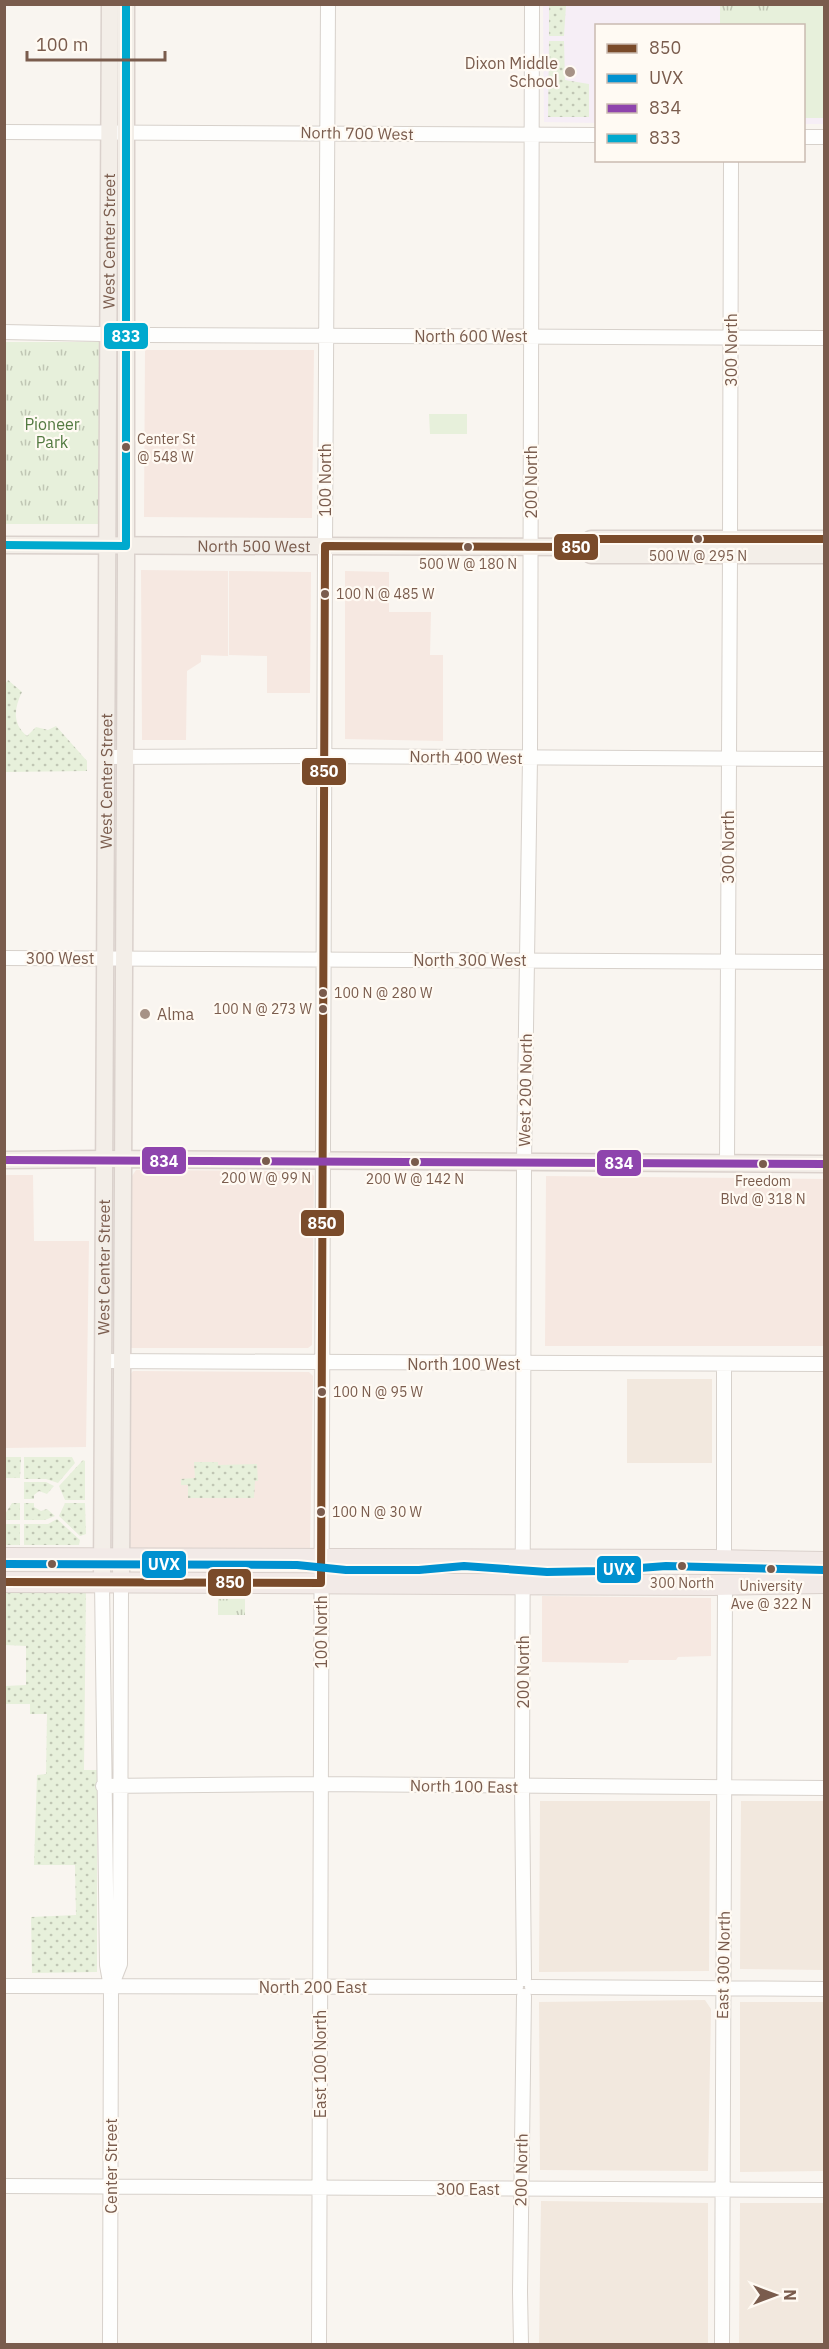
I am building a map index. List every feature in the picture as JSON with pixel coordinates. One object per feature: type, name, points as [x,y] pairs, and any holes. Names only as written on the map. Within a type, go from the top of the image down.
[{"type":"highway","points":[[4,1558],[825,1562]]},
{"type":"highway","points":[[4,1582],[724,1585],[825,1583]]},
{"type":"main road","name":"West Center Street","points":[[110,4],[117,132],[117,334],[126,546],[125,757],[105,1159],[104,1361],[112,1558]]},
{"type":"main road","name":"West Center Street","points":[[117,132],[126,4]]},
{"type":"main road","name":"West Center Street","points":[[112,1558],[122,1361],[123,1159],[106,757],[108,545],[117,334]]},
{"type":"main road","name":"North 500 West","points":[[4,545],[580,547],[591,539],[825,555]]},
{"type":"main road","name":"North 500 West","points":[[730,547],[825,539]]},
{"type":"main road","points":[[4,1160],[825,1164]]},
{"type":"main road","name":"Center Street","points":[[112,1558],[112,1582]]},
{"type":"street","name":"100 North","points":[[321,1784],[328,4]]},
{"type":"street","name":"200 North","points":[[528,960],[532,4]]},
{"type":"street","name":"North 700 West","points":[[4,132],[595,135]]},
{"type":"street","points":[[805,137],[825,137]]},
{"type":"street","name":"300 North","points":[[727,1162],[731,162]]},
{"type":"street","name":"North 600 West","points":[[4,332],[825,338]]},
{"type":"street","name":"North 400 West","points":[[106,757],[825,759]]},
{"type":"street","name":"300 West","points":[[4,958],[115,958]]},
{"type":"street","name":"North 300 West","points":[[115,958],[825,962]]},
{"type":"street","name":"West 200 North","points":[[524,1364],[524,1161],[528,960]]},
{"type":"street","name":"North 100 West","points":[[104,1361],[825,1364]]},
{"type":"street","name":"200 North","points":[[521,2344],[524,1987],[522,1786],[524,1364]]},
{"type":"street","points":[[724,1364],[724,1560]]},
{"type":"street","name":"Center Street","points":[[110,2344],[111,1987],[107,1965],[103,1786],[112,1582]]},
{"type":"street","name":"Center Street","points":[[111,1987],[120,1964],[121,1786],[112,1582]]},
{"type":"street","name":"East 300 North","points":[[722,2344],[724,1585]]},
{"type":"street","name":"North 100 East","points":[[103,1786],[321,1784],[825,1788]]},
{"type":"street","name":"East 100 North","points":[[320,2344],[321,1784]]},
{"type":"street","name":"North 200 East","points":[[4,1986],[825,1989]]},
{"type":"street","name":"300 East","points":[[4,2187],[825,2190]]},
{"type":"shaded area","name":"Dixon Middle School","points":[[543,5],[824,5],[824,124],[805,124],[805,24],[595,24],[595,123],[544,122]]},
{"type":"shaded area","points":[[145,350],[314,350],[312,518],[144,517]]},
{"type":"shaded area","points":[[141,570],[228,571],[228,656],[201,655],[201,662],[187,671],[186,740],[142,740]]},
{"type":"shaded area","points":[[229,571],[311,572],[310,693],[267,693],[267,656],[229,655]]},
{"type":"shaded area","points":[[345,571],[389,572],[389,612],[431,612],[430,655],[443,655],[443,741],[345,739]]},
{"type":"shaded area","points":[[136,1170],[309,1171],[314,1176],[312,1345],[308,1348],[131,1348],[127,1342],[129,1256],[132,1176]]},
{"type":"shaded area","points":[[4,1175],[33,1175],[34,1241],[89,1241],[86,1447],[5,1448]]},
{"type":"shaded area","points":[[546,1176],[824,1179],[824,1346],[545,1346]]},
{"type":"shaded area","points":[[133,1371],[309,1372],[313,1376],[310,1548],[305,1552],[129,1558],[127,1378]]},
{"type":"shaded area","points":[[627,1379],[712,1379],[712,1463],[627,1463]]},
{"type":"shaded area","points":[[542,1596],[711,1598],[711,1656],[678,1657],[676,1660],[629,1660],[628,1663],[542,1662]]},
{"type":"shaded area","points":[[540,1801],[710,1801],[709,1971],[539,1972]]},
{"type":"shaded area","points":[[741,1801],[824,1801],[824,1970],[740,1969]]},
{"type":"shaded area","points":[[705,2000],[711,2009],[708,2171],[540,2170],[539,2002]]},
{"type":"shaded area","points":[[740,2002],[824,2002],[824,2171],[740,2172]]},
{"type":"shaded area","points":[[541,2201],[708,2203],[708,2344],[539,2344]]},
{"type":"shaded area","points":[[740,2203],[824,2203],[824,2344],[739,2344]]},
{"type":"green space","points":[[549,5],[566,5],[564,36],[549,36]]},
{"type":"green space","points":[[720,5],[770,5],[770,24],[720,24]]},
{"type":"green space","points":[[770,5],[824,5],[824,118],[805,118],[805,24],[770,24]]},
{"type":"green space","points":[[728,12],[761,12],[761,24],[728,24]]},
{"type":"green space","points":[[549,41],[564,41],[565,80],[589,84],[589,117],[548,117]]},
{"type":"green space","name":"Pioneer Park","points":[[5,342],[100,342],[100,524],[5,524]]},
{"type":"green space","points":[[429,414],[467,414],[467,434],[430,434]]},
{"type":"green space","points":[[8,680],[22,692],[17,704],[16,715],[22,731],[27,736],[36,727],[48,730],[56,726],[87,761],[87,771],[5,772],[5,684]]},
{"type":"green space","points":[[4,1457],[21,1457],[20,1478],[5,1478]]},
{"type":"green space","points":[[24,1457],[72,1457],[75,1463],[58,1483],[46,1479],[24,1479]]},
{"type":"green space","points":[[83,1460],[85,1461],[85,1500],[65,1500],[59,1486]]},
{"type":"green space","points":[[194,1462],[218,1462],[218,1465],[257,1464],[258,1481],[255,1481],[254,1498],[188,1498],[188,1485],[181,1485],[181,1479],[195,1478]]},
{"type":"green space","points":[[24,1482],[46,1482],[54,1486],[47,1494],[39,1491],[34,1495],[34,1499],[24,1499]]},
{"type":"green space","points":[[12,1503],[20,1503],[20,1520],[5,1520],[5,1514]]},
{"type":"green space","points":[[24,1503],[34,1503],[34,1507],[41,1511],[47,1509],[55,1516],[45,1520],[24,1520]]},
{"type":"green space","points":[[65,1503],[85,1503],[86,1534],[80,1536],[59,1516]]},
{"type":"green space","points":[[57,1519],[80,1540],[79,1545],[24,1545],[24,1524],[48,1524]]},
{"type":"green space","points":[[5,1524],[20,1524],[20,1545],[5,1545]]},
{"type":"green space","points":[[86,1589],[84,1770],[97,1770],[97,1972],[32,1973],[31,1917],[76,1915],[75,1865],[34,1865],[37,1775],[46,1774],[47,1714],[30,1714],[30,1704],[5,1704],[5,1686],[26,1685],[26,1646],[5,1645],[5,1590]]},
{"type":"green space","points":[[218,1599],[245,1599],[245,1615],[218,1615]]},
{"type":"transit line","name":"833","points":[[4,545],[126,546],[126,4]]},
{"type":"transit line","name":"850","points":[[325,546],[580,547],[591,539],[824,539]]},
{"type":"transit line","name":"850","points":[[4,1582],[321,1583],[325,546]]},
{"type":"transit line","name":"834","points":[[4,1160],[824,1164]]},
{"type":"transit line","name":"UVX","points":[[4,1564],[297,1565],[346,1570],[419,1570],[464,1566],[547,1572],[666,1566],[824,1570]]},
{"type":"place","name":"Dixon Middle School","points":[[570,72]]},
{"type":"place","name":"Center St @ 548 W","points":[[126,447]]},
{"type":"place","name":"500 W @ 295 N","points":[[698,539]]},
{"type":"place","name":"500 W @ 180 N","points":[[468,547]]},
{"type":"place","name":"100 N @ 485 W","points":[[325,594]]},
{"type":"place","name":"100 N @ 280 W","points":[[323,993]]},
{"type":"place","name":"100 N @ 273 W","points":[[323,1009]]},
{"type":"place","name":"Alma","points":[[145,1014]]},
{"type":"place","name":"200 W @ 99 N","points":[[266,1161]]},
{"type":"place","name":"200 W @ 142 N","points":[[415,1162]]},
{"type":"place","name":"Freedom Blvd @ 318 N","points":[[763,1164]]},
{"type":"place","name":"100 N @ 95 W","points":[[322,1392]]},
{"type":"place","name":"100 N @ 30 W","points":[[321,1512]]},
{"type":"place","name":"300 North","points":[[682,1566]]},
{"type":"place","name":"University Ave @ 322 N","points":[[771,1569]]}]
